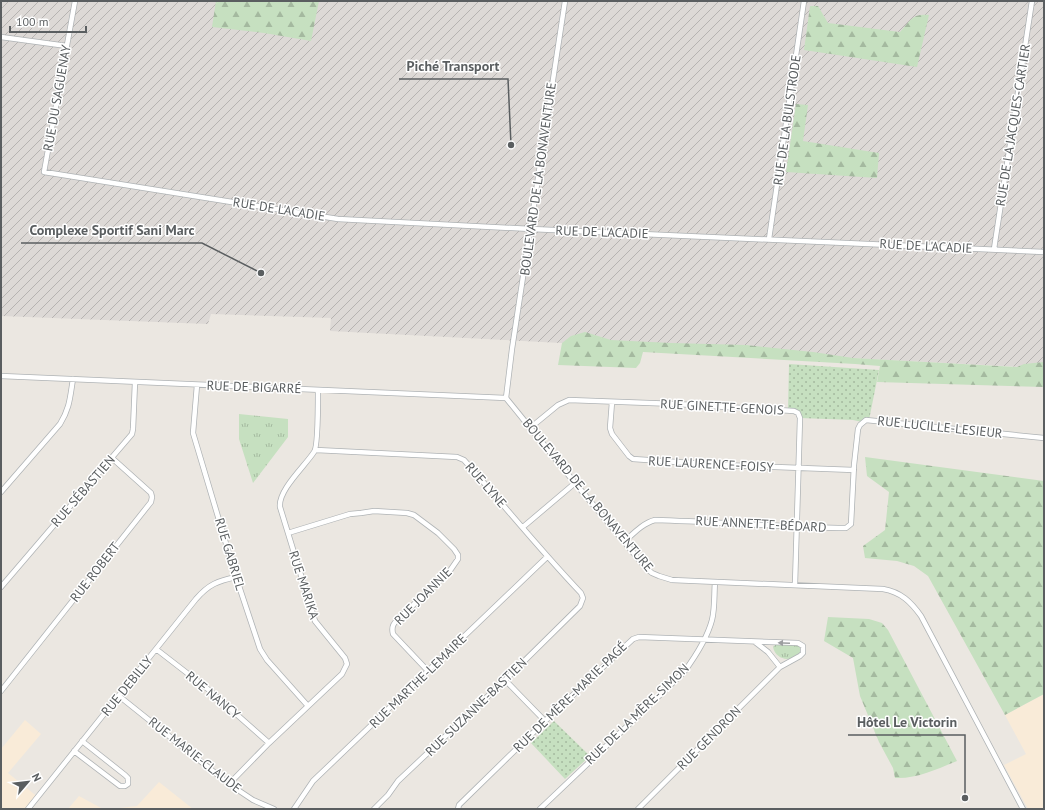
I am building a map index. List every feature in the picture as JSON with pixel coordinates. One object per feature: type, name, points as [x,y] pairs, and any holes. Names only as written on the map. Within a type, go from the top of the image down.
[{"type":"street","name":"RUE DU SAGUENAY","points":[[44,172],[75,1]]},
{"type":"street","name":"BOULEVARD DE LA BONAVENTURE","points":[[565,1],[512,349],[506,398],[624,542],[652,573],[672,580],[883,589],[893,591],[908,600],[921,616],[1023,809]]},
{"type":"street","name":"RUE DE LA BULSTRODE","points":[[769,239],[804,1]]},
{"type":"street","name":"RUE DE LA JACQUES-CARTIER","points":[[994,249],[1032,1]]},
{"type":"street","points":[[1,37],[67,46]]},
{"type":"street","name":"RUE DE L'ACADIE","points":[[44,172],[338,219],[1044,252]]},
{"type":"street","name":"RUE DE BIGARRÉ","points":[[1,376],[506,398]]},
{"type":"street","points":[[1,492],[60,424],[69,407],[73,379]]},
{"type":"street","name":"RUE SÉBASTIEN","points":[[1,587],[132,434],[135,382]]},
{"type":"street","name":"RUE GABRIEL","points":[[197,385],[193,433],[236,577],[262,654],[308,706]]},
{"type":"street","points":[[316,450],[318,390]]},
{"type":"street","name":"RUE GINETTE-GENOIS","points":[[530,428],[551,411],[564,402],[570,400],[794,411],[798,413],[800,418],[795,585]]},
{"type":"street","name":"RUE LAURENCE-FOISY","points":[[612,402],[610,428],[612,434],[633,459],[854,470]]},
{"type":"street","name":"RUE LUCILLE-LESIEUR","points":[[854,470],[858,429],[866,420],[1044,438]]},
{"type":"street","name":"RUE LYNE","points":[[316,450],[457,457],[464,460],[547,557],[581,592],[583,598],[580,606]]},
{"type":"street","name":"RUE MARIKA","points":[[229,784],[269,743],[342,674],[347,664],[345,658],[314,621],[280,507],[281,498],[316,450]]},
{"type":"street","name":"RUE ROBERT","points":[[1,691],[151,502],[152,497],[150,492],[112,458]]},
{"type":"street","name":"RUE ANNETTE-BÉDARD","points":[[624,542],[649,521],[655,520],[846,528],[851,524],[854,470]]},
{"type":"street","points":[[522,527],[575,483]]},
{"type":"street","name":"RUE JOANNIE","points":[[288,533],[350,514],[374,511],[407,513],[414,515],[438,533],[458,554],[458,559],[448,572],[399,618],[393,625],[392,629],[393,634],[428,671]]},
{"type":"street","name":"RUE MARTHE-LEMAIRE","points":[[294,809],[313,781],[547,557]]},
{"type":"street","name":"RUE DEBILLY","points":[[28,809],[196,599],[216,582],[236,577]]},
{"type":"street","name":"RUE DE LA MÈRE-SIMON","points":[[540,809],[684,672],[704,640],[712,620],[715,582]]},
{"type":"street","name":"RUE SUZANNE-BASTIEN","points":[[374,809],[388,795],[398,781],[505,680],[580,606]]},
{"type":"street","name":"RUE DE MÈRE-MARIE-PAGÉ","points":[[458,809],[460,805],[545,721],[628,641],[639,637],[801,644],[803,646],[802,653],[795,659],[780,667]]},
{"type":"street","points":[[754,642],[768,652],[780,667]]},
{"type":"street","name":"RUE NANCY","points":[[156,650],[209,690],[269,743]]},
{"type":"street","name":"RUE GENDRON","points":[[638,809],[780,667]]},
{"type":"street","points":[[505,680],[545,721]]},
{"type":"street","name":"RUE MARIE-CLAUDE","points":[[119,696],[229,784],[253,800],[274,809]]},
{"type":"street","points":[[74,751],[120,786],[125,786],[128,784],[128,778],[82,741]]},
{"type":"shaded area","points":[[1,1],[1044,1],[1044,368],[330,331],[331,318],[211,314],[208,324],[1,316]]},
{"type":"shaded area","points":[[1044,694],[1044,809],[1028,809],[1004,765],[1026,754],[1005,715]]},
{"type":"shaded area","points":[[25,720],[41,734],[8,773],[39,798],[32,809],[1,809],[1,749]]},
{"type":"shaded area","points":[[159,782],[193,809],[111,809],[137,806]]},
{"type":"shaded area","points":[[79,796],[103,809],[68,809]]},
{"type":"green space","points":[[216,1],[319,1],[311,41],[264,33],[212,27]]},
{"type":"green space","points":[[810,6],[818,6],[828,23],[900,32],[909,21],[915,17],[919,15],[929,15],[917,67],[804,50]]},
{"type":"green space","points":[[796,104],[808,105],[803,141],[879,153],[877,178],[786,172]]},
{"type":"green space","points":[[585,332],[611,340],[746,345],[853,358],[1017,367],[1024,364],[1044,362],[1044,387],[877,382],[880,366],[643,352],[640,363],[636,368],[558,365],[562,343],[571,336]]},
{"type":"green space","points":[[789,364],[879,370],[869,420],[862,422],[853,420],[800,418],[798,413],[788,410]]},
{"type":"green space","points":[[239,414],[288,419],[288,437],[253,483],[239,439]]},
{"type":"green space","points":[[865,457],[1044,481],[1044,694],[1005,715],[928,576],[914,566],[897,561],[865,558],[863,546],[885,530],[889,492],[867,476]]},
{"type":"green space","points":[[828,617],[869,619],[882,623],[888,630],[957,761],[919,775],[895,778],[893,768],[879,742],[860,696],[853,658],[824,641]]},
{"type":"green space","points":[[776,644],[796,644],[800,646],[801,651],[798,655],[789,659],[781,658],[775,652],[773,647]]},
{"type":"green space","points":[[554,721],[590,756],[565,779],[531,743]]},
{"type":"place","name":"Piché Transport","points":[[511,145]]},
{"type":"place","name":"Complexe Sportif Sani Marc","points":[[261,273]]},
{"type":"place","name":"Hôtel Le Victorin","points":[[965,798]]}]
